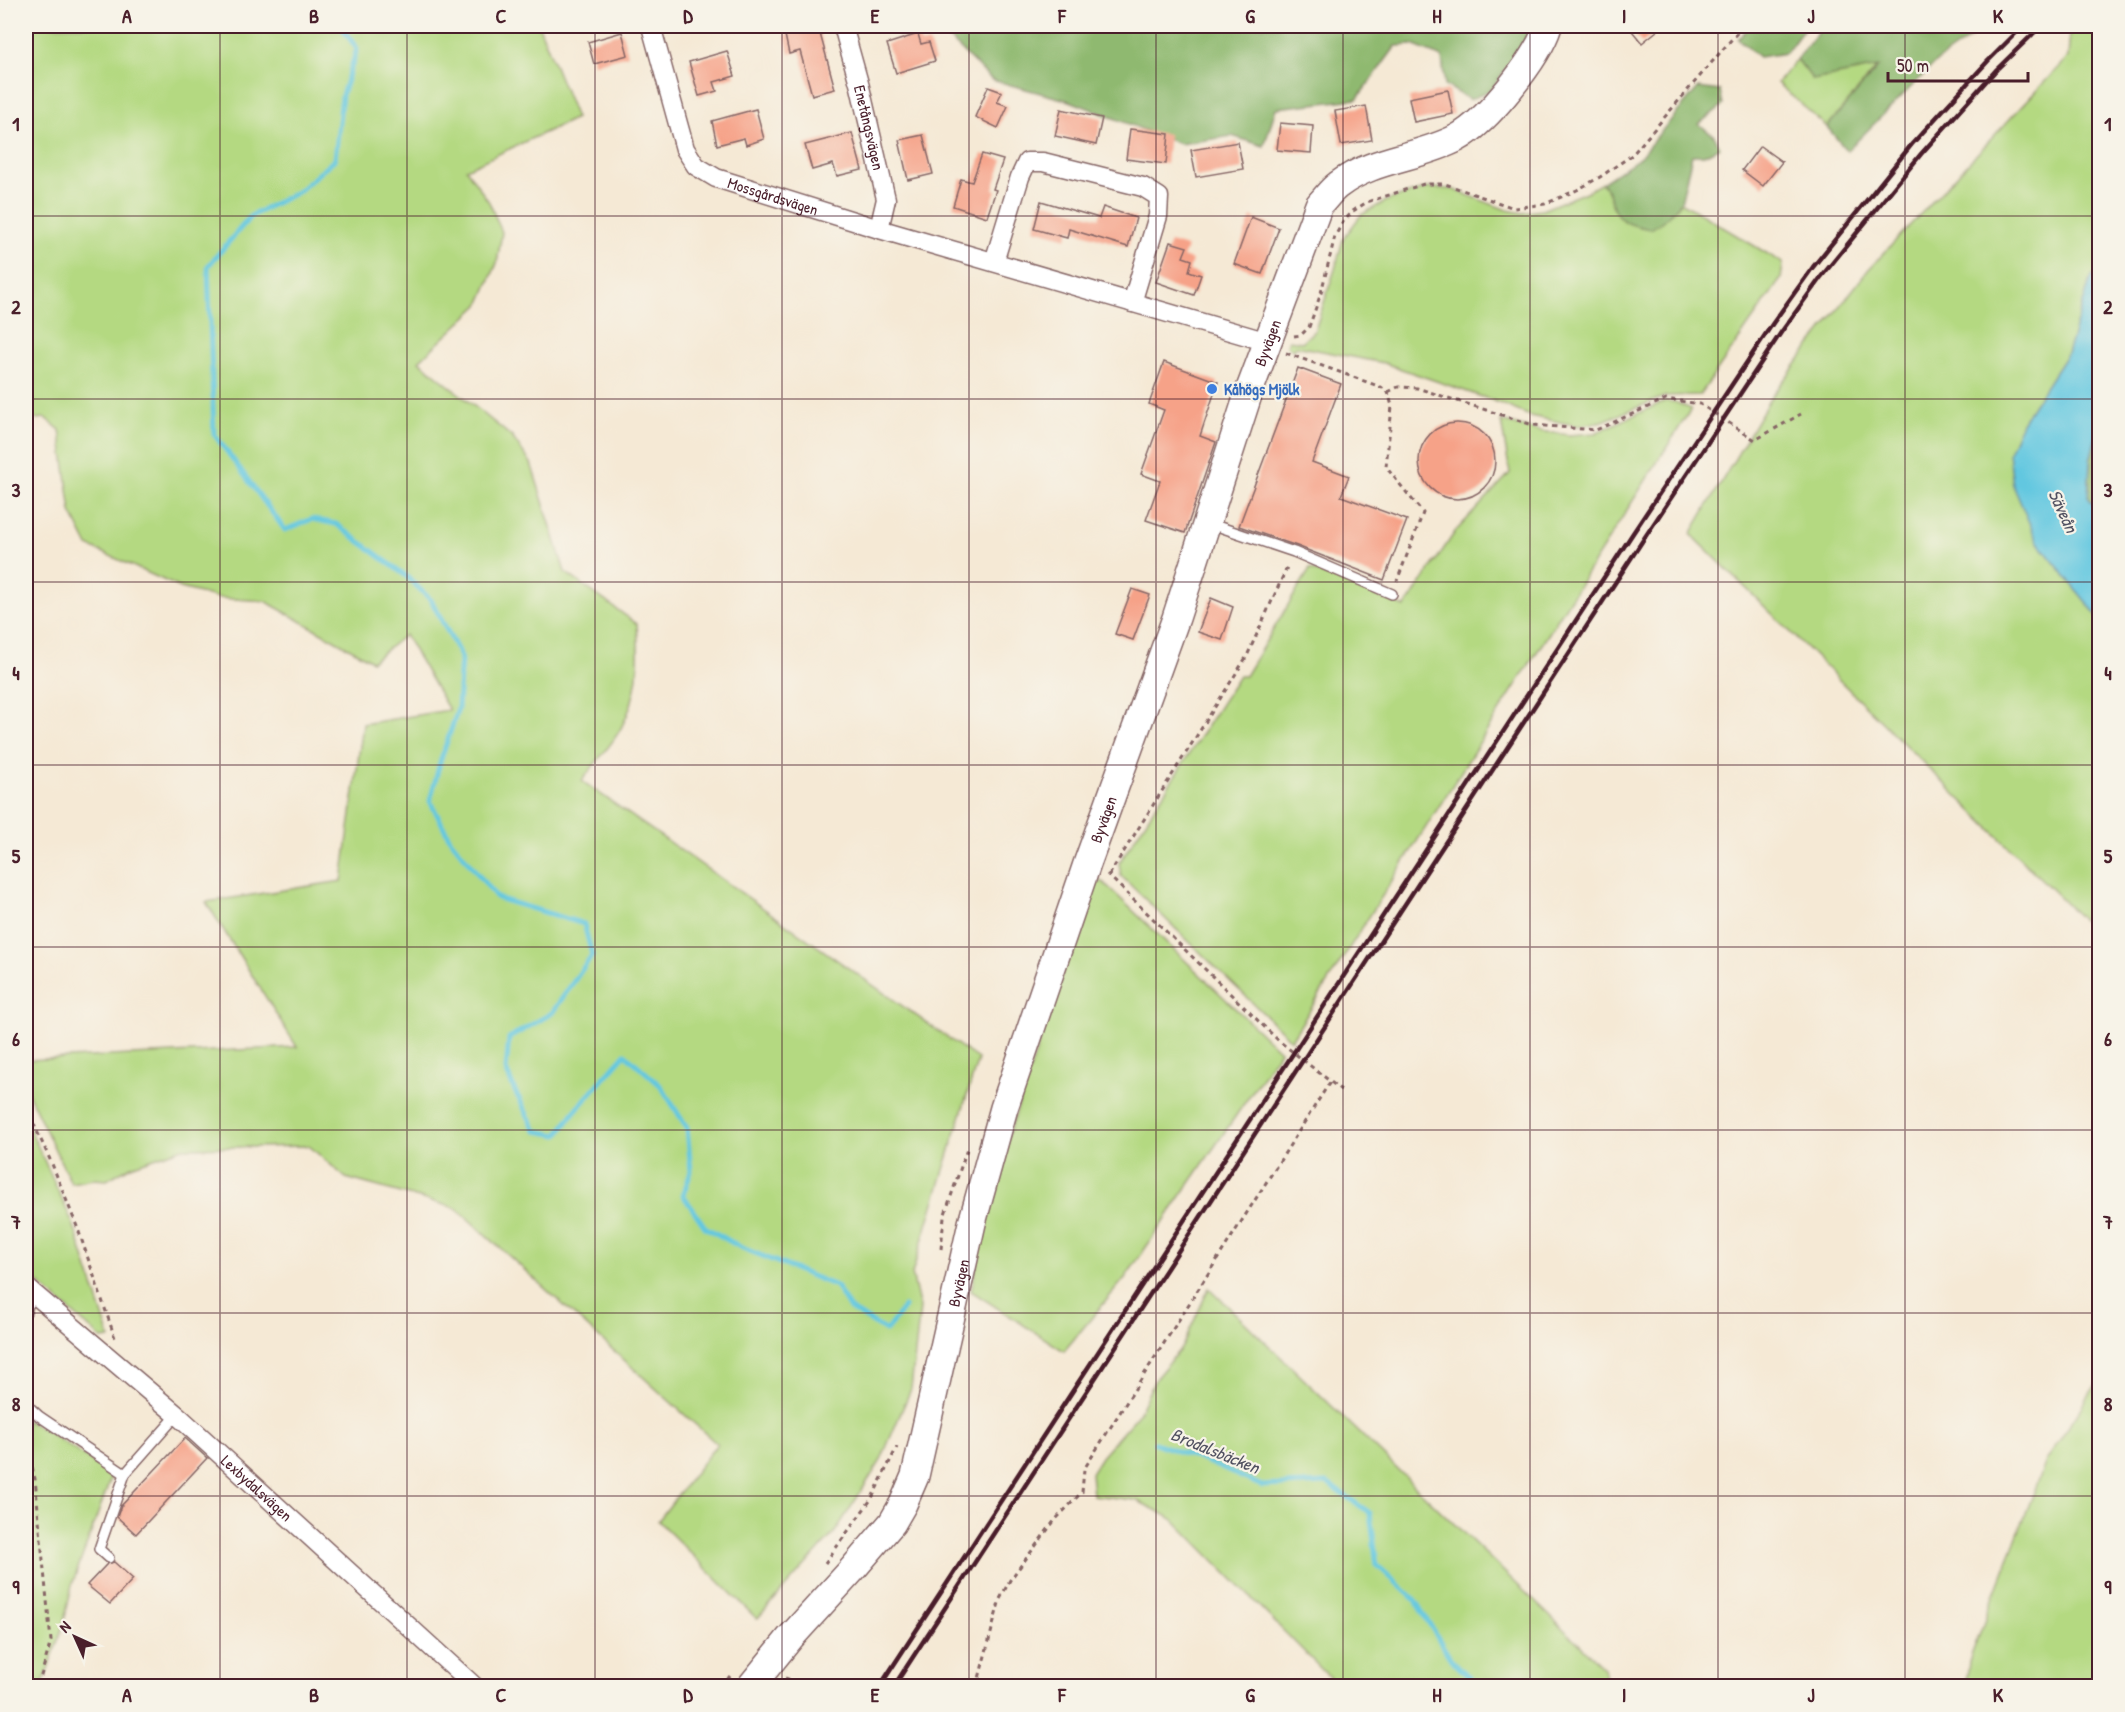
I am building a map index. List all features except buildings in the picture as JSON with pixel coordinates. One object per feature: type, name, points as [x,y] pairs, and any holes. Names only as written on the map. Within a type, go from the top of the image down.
[{"type":"street","name":"Mossgårdsvägen","points":[[651,26],[685,149],[696,166],[716,178],[879,229],[1132,303],[1270,336]]},
{"type":"street","name":"Enetångsvägen","points":[[843,26],[886,199],[879,229]]},
{"type":"street","name":"Byvägen","points":[[743,1678],[790,1638],[858,1563],[891,1523],[903,1504],[915,1476],[972,1223],[1004,1108],[1098,869],[1206,522],[1270,336],[1320,205],[1337,185],[1362,171],[1458,138],[1483,118],[1502,96],[1545,37],[1548,26]]},
{"type":"street","points":[[994,262],[1020,177],[1027,162],[1043,162],[1143,188],[1159,197],[1158,216],[1132,303]]},
{"type":"street","name":"Lexbydalsvägen","points":[[31,1291],[177,1415],[474,1686]]},
{"type":"lane","points":[[1206,522],[1294,552],[1392,594]]},
{"type":"lane","name":"Lexbydalsvägen","points":[[26,1311],[31,1291]]},
{"type":"lane","points":[[26,1404],[39,1416],[125,1474]]},
{"type":"lane","points":[[109,1558],[99,1549],[125,1474],[177,1415]]},
{"type":"path","points":[[1270,336],[1301,335],[1309,327],[1321,292],[1335,236],[1353,211],[1367,202],[1424,183],[1445,184],[1514,208],[1545,204],[1577,190],[1632,155],[1743,26]]},
{"type":"path","points":[[1270,336],[1283,352],[1381,387],[1388,392],[1392,406],[1386,467],[1423,513],[1392,594]]},
{"type":"path","points":[[1388,392],[1398,387],[1417,388],[1533,425],[1596,430],[1666,399],[1700,404],[1755,440],[1801,414]]},
{"type":"path","points":[[1294,552],[1247,656],[1098,869],[1279,1041],[1341,1090]]},
{"type":"path","points":[[977,1686],[1000,1599],[1010,1580],[1054,1520],[1082,1492],[1084,1469],[1330,1082]]},
{"type":"path","points":[[26,1107],[78,1229],[118,1346],[108,1357]]},
{"type":"path","points":[[941,1250],[944,1217],[970,1140]]},
{"type":"path","points":[[26,1441],[35,1479],[51,1641],[38,1686]]},
{"type":"path","points":[[819,1570],[872,1498],[898,1444]]},
{"type":"path","points":[[722,1686],[743,1678]]},
{"type":"green space","points":[[26,26],[539,26],[576,118],[466,169],[489,202],[502,232],[497,263],[479,305],[419,361],[512,437],[531,463],[565,572],[637,624],[638,664],[632,703],[617,735],[582,781],[978,1059],[912,1274],[920,1308],[911,1389],[880,1462],[835,1532],[757,1619],[658,1521],[717,1444],[456,1208],[346,1178],[309,1146],[183,1148],[131,1166],[107,1180],[93,1179],[71,1183],[26,1089],[26,1060],[297,1047],[206,902],[342,881],[363,724],[449,710],[405,635],[372,661],[265,601],[219,598],[181,588],[88,546],[71,512],[60,430],[45,418],[26,420]]},
{"type":"green space","points":[[932,26],[1531,26],[1529,34],[1492,89],[1470,100],[1445,85],[1442,57],[1412,45],[1396,46],[1357,99],[1276,108],[1264,146],[1232,136],[1180,144],[1070,101],[992,80],[953,42]]},
{"type":"green space","points":[[1750,26],[1806,26],[1786,53],[1759,57],[1738,39]]},
{"type":"green space","points":[[1823,26],[1987,26],[1937,61],[1847,151],[1827,127],[1878,67],[1813,80],[1797,59]]},
{"type":"green space","points":[[2078,26],[2099,26],[2099,266],[2091,278],[2067,354],[2022,423],[2072,582],[2099,618],[2099,936],[1691,534],[1771,397],[1868,270],[2068,57],[2070,32]]},
{"type":"green space","points":[[1797,59],[1813,80],[1878,66],[1827,127],[1777,83]]},
{"type":"green space","points":[[1698,88],[1720,91],[1723,105],[1699,124],[1714,136],[1720,147],[1704,155],[1692,155],[1681,202],[1668,217],[1651,229],[1625,222],[1617,214],[1602,183],[1638,159]]},
{"type":"green space","points":[[1602,183],[1611,193],[1614,210],[1668,217],[1681,202],[1783,263],[1781,279],[1700,395],[1666,396],[1603,421],[1579,426],[1530,416],[1494,401],[1384,363],[1296,346],[1293,350],[1287,346],[1289,340],[1302,342],[1315,330],[1343,239],[1361,215],[1388,200],[1428,188],[1452,189],[1507,210],[1523,213],[1542,210]]},
{"type":"green space","points":[[1665,401],[1675,402],[1691,409],[1291,1040],[1121,876],[1119,863],[1239,676],[1245,676],[1310,569],[1405,607],[1455,532],[1510,473],[1501,421],[1539,431],[1569,435],[1595,433]]},
{"type":"green space","points":[[2099,421],[2099,512],[2088,498],[2090,460]]},
{"type":"green space","points":[[1093,880],[1103,882],[1280,1051],[1125,1278],[1064,1351],[971,1291],[1002,1155]]},
{"type":"green space","points":[[29,1127],[74,1226],[110,1338],[102,1339],[26,1272],[26,1128]]},
{"type":"green space","points":[[1209,1288],[1604,1668],[1607,1686],[1338,1686],[1173,1519],[1136,1500],[1093,1495],[1091,1473],[1101,1457],[1137,1416],[1156,1378],[1182,1347]]},
{"type":"green space","points":[[2099,1380],[2099,1686],[1966,1686],[1969,1661],[2046,1461]]},
{"type":"green space","points":[[26,1420],[45,1430],[112,1475],[72,1585],[63,1626],[42,1686],[26,1686]]},
{"type":"water","name":"Säveån","points":[[2099,266],[2100,421],[2090,460],[2088,497],[2099,512],[2099,618],[2037,541],[2013,485],[2009,452],[2022,423],[2067,354],[2091,278]]},
{"type":"waterway","points":[[341,26],[357,49],[342,95],[335,159],[299,191],[251,216],[208,266],[214,434],[285,530],[312,519],[336,524],[406,576],[431,600],[461,657],[458,709],[430,801],[450,839],[497,898],[584,924],[592,955],[552,1013],[509,1038],[506,1070],[536,1131],[558,1135],[574,1112],[625,1054],[661,1086],[687,1128],[691,1171],[683,1195],[705,1227],[740,1247],[836,1286],[850,1309],[886,1331],[904,1307]]},
{"type":"waterway","name":"Brodalsbäcken","points":[[1155,1443],[1262,1486],[1327,1483],[1370,1513],[1377,1565],[1415,1600],[1450,1658],[1475,1686]]},
{"type":"railway","points":[[880,1686],[1633,533],[1773,323],[1813,267],[1912,144],[2023,26]]},
{"type":"railway","points":[[894,1686],[1782,331],[1821,277],[1921,154],[1997,69],[2041,26]]},
{"type":"place","name":"Kåhögs Mjölk","points":[[1212,389]]}]
